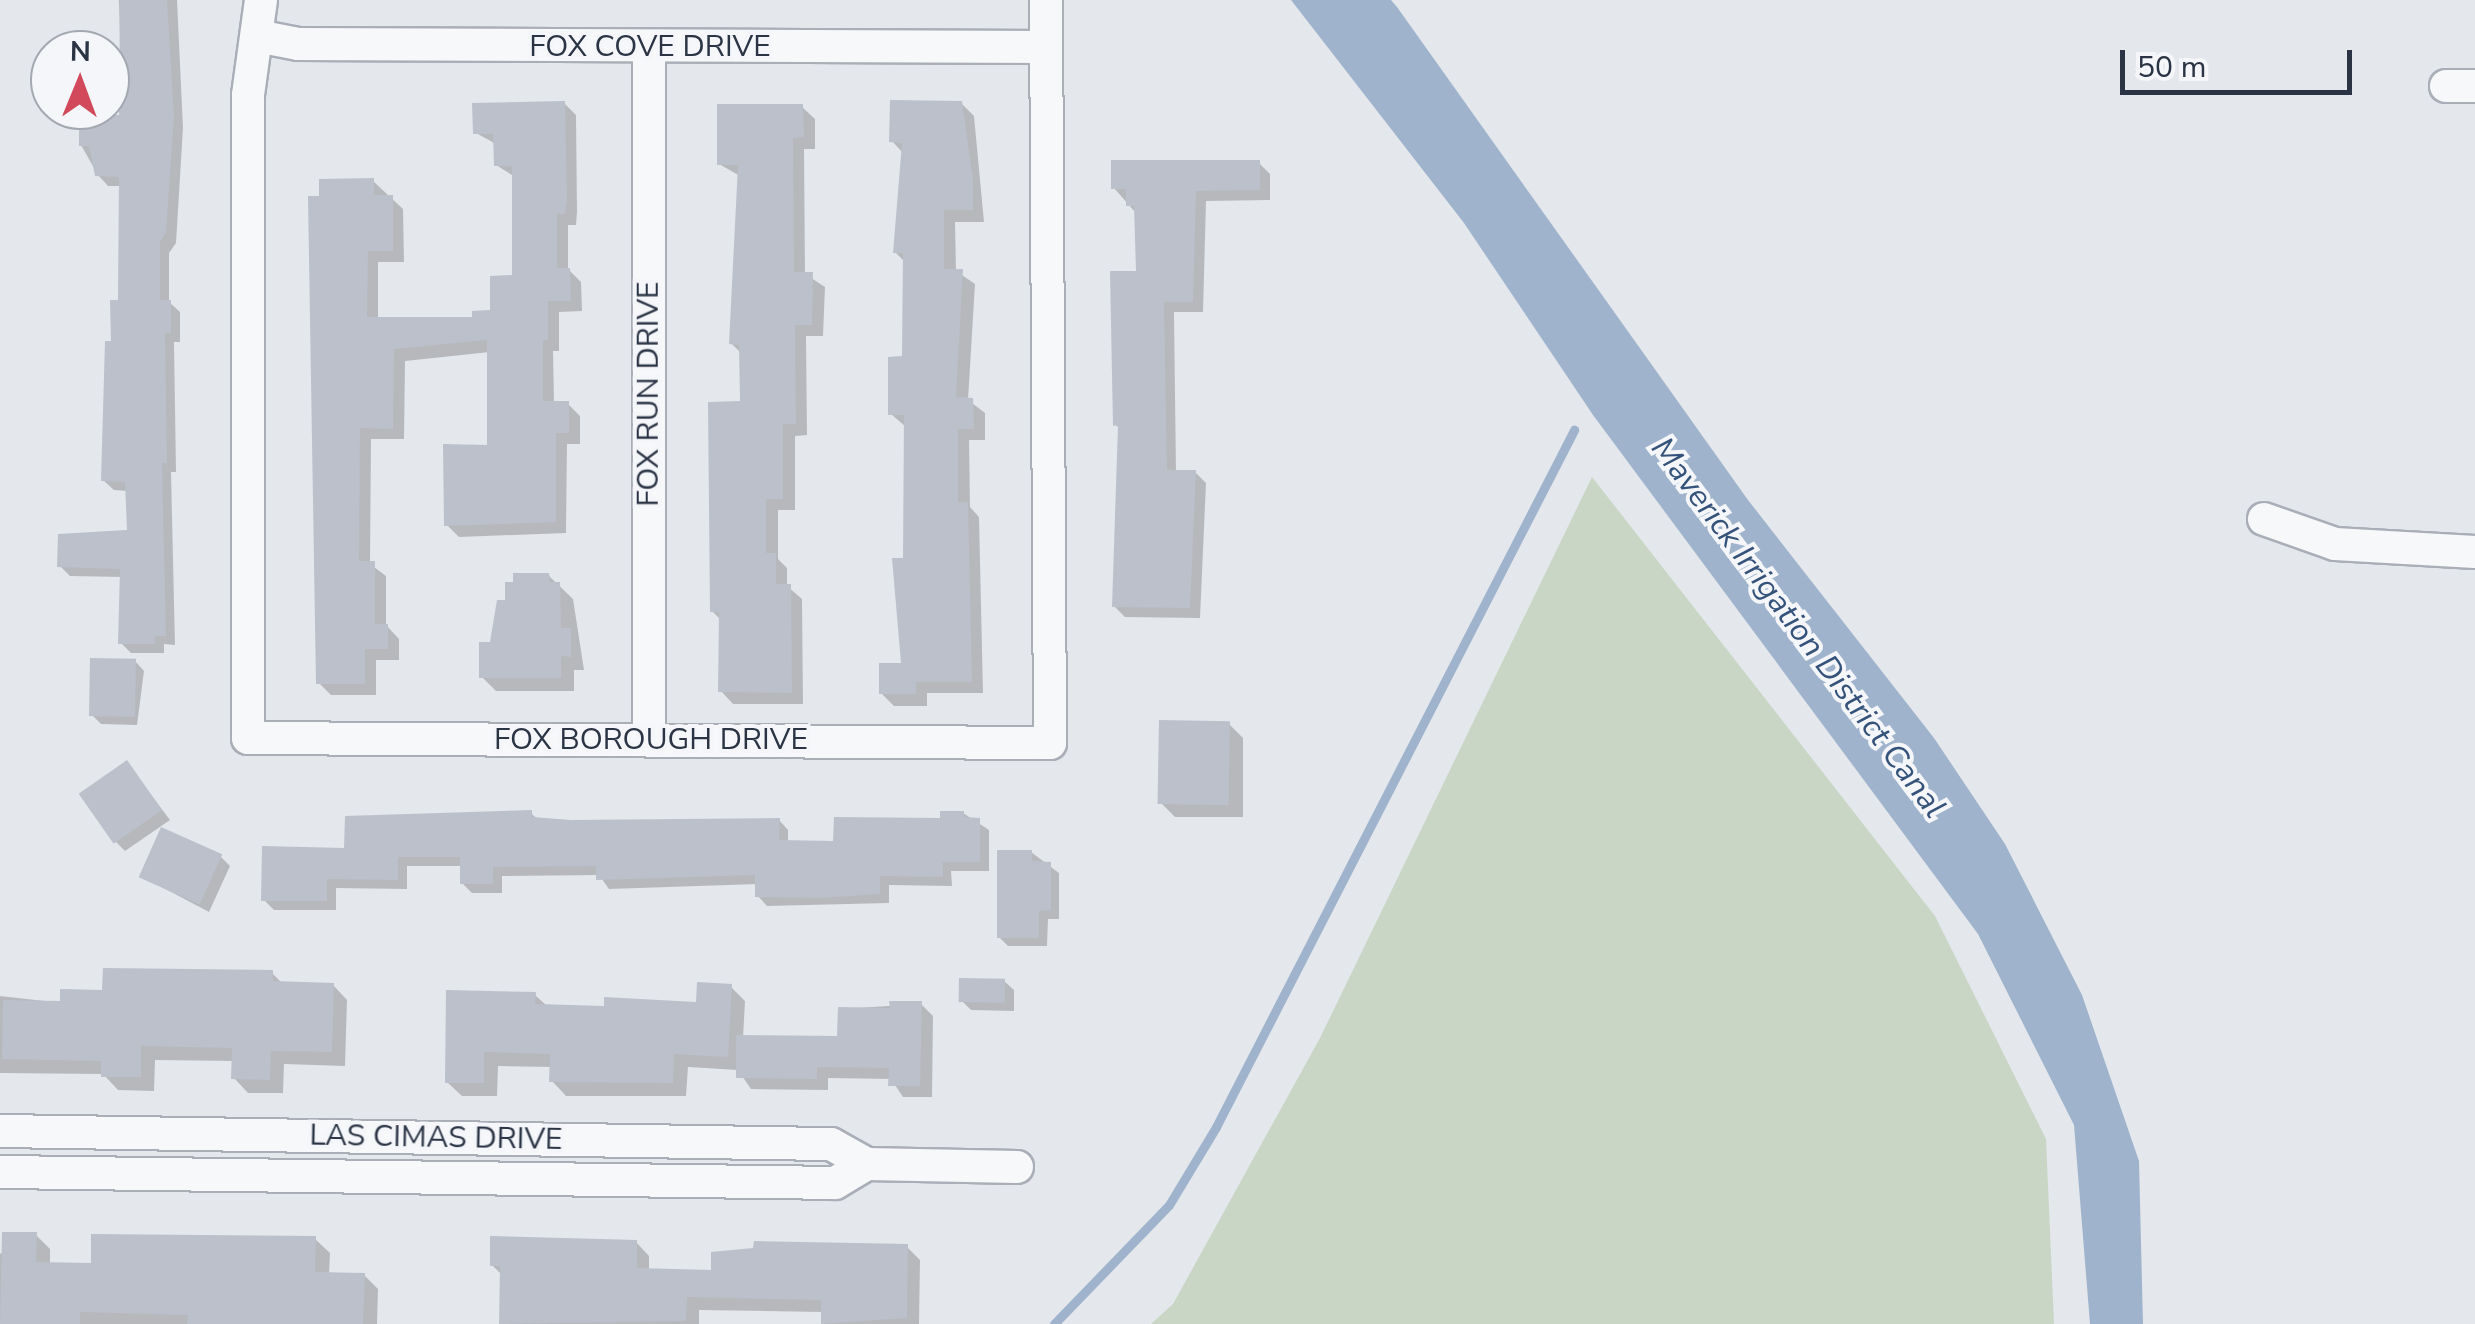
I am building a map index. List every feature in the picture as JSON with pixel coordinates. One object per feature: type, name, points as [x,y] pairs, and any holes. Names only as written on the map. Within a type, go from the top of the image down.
[{"type":"street","name":"FOX BOROUGH DRIVE","points":[[261,0],[248,95],[248,738],[1050,743],[1046,0]]},
{"type":"street","name":"FOX COVE DRIVE","points":[[256,36],[298,44],[1045,47]]},
{"type":"street","name":"FOX RUN DRIVE","points":[[649,48],[649,739]]},
{"type":"street","points":[[2264,519],[2335,544],[2475,552]]},
{"type":"street","name":"LAS CIMAS DRIVE","points":[[0,1132],[831,1144],[868,1164],[1016,1167]]},
{"type":"street","points":[[52,1132],[52,1173]]},
{"type":"street","points":[[178,1175],[179,1134]]},
{"type":"street","points":[[343,1177],[344,1137]]},
{"type":"street","points":[[496,1180],[497,1139]]},
{"type":"street","points":[[664,1142],[664,1182]]},
{"type":"street","name":"LAS CIMAS DRIVE","points":[[0,1172],[835,1182],[868,1164]]},
{"type":"green space","points":[[1592,477],[1935,916],[2046,1139],[2054,1324],[1151,1324],[1173,1304],[1320,1038]]},
{"type":"water","name":"Maverick Irrigation District Canal","points":[[1291,0],[1391,0],[1397,7],[1748,500],[1934,738],[2005,844],[2082,995],[2139,1161],[2143,1324],[2090,1324],[2074,1125],[1978,934],[1593,415],[1464,223]]},
{"type":"building","points":[[120,0],[167,0],[174,117],[166,232],[160,242],[160,300],[171,300],[171,333],[165,333],[167,463],[162,463],[166,636],[155,636],[155,644],[118,644],[120,569],[57,567],[58,534],[127,530],[125,482],[101,481],[105,341],[111,341],[110,300],[118,300],[119,177],[95,176],[89,146],[79,146],[79,130],[130,130],[130,30],[120,30]]},
{"type":"building","points":[[890,100],[962,101],[973,180],[973,210],[944,210],[944,269],[963,269],[956,397],[973,398],[974,429],[958,429],[958,502],[968,502],[972,682],[916,682],[916,694],[879,694],[879,663],[901,663],[892,558],[903,558],[904,415],[888,415],[888,357],[902,356],[903,253],[893,253],[902,143],[889,142]]},
{"type":"building","points":[[565,101],[567,199],[565,214],[557,214],[557,268],[570,268],[571,301],[548,301],[548,340],[543,340],[543,401],[569,401],[569,433],[556,433],[556,522],[444,526],[443,444],[487,445],[487,340],[394,349],[393,429],[360,428],[359,561],[375,561],[375,624],[388,624],[388,649],[365,649],[365,684],[316,684],[308,196],[319,196],[319,179],[374,178],[374,195],[393,195],[393,251],[368,251],[367,317],[472,317],[472,311],[490,310],[490,276],[512,275],[512,166],[494,166],[493,134],[473,134],[472,103]]},
{"type":"building","points":[[717,104],[803,104],[804,137],[793,138],[794,272],[813,272],[812,325],[795,325],[796,424],[783,424],[783,499],[766,499],[766,553],[776,553],[776,584],[791,584],[792,693],[718,692],[719,612],[710,612],[708,402],[740,401],[739,345],[729,344],[738,165],[717,165]]},
{"type":"building","points":[[1111,160],[1260,160],[1260,190],[1196,191],[1193,302],[1164,302],[1167,470],[1196,470],[1190,608],[1112,607],[1118,425],[1113,426],[1110,271],[1136,271],[1134,206],[1126,206],[1126,189],[1111,189]]},
{"type":"building","points":[[513,573],[549,573],[550,582],[560,582],[561,628],[571,628],[571,657],[561,656],[561,678],[479,678],[479,642],[490,642],[497,600],[505,600],[505,582],[513,582]]},
{"type":"building","points":[[90,658],[136,659],[135,717],[89,716]]},
{"type":"building","points":[[1159,720],[1230,721],[1229,805],[1158,804]]},
{"type":"building","points":[[127,760],[162,810],[114,844],[79,794]]},
{"type":"building","points":[[532,810],[532,817],[571,820],[780,818],[779,840],[833,841],[834,817],[940,818],[940,811],[964,811],[964,817],[980,818],[980,862],[943,862],[943,877],[880,876],[880,894],[819,898],[755,897],[755,875],[596,880],[596,866],[493,867],[493,884],[460,884],[460,857],[398,857],[398,880],[327,879],[327,901],[261,901],[262,846],[344,848],[345,816]]},
{"type":"building","points":[[161,827],[222,854],[200,904],[139,877]]},
{"type":"building","points":[[997,850],[1032,850],[1032,861],[1051,862],[1051,910],[1039,911],[1039,938],[997,938]]},
{"type":"building","points":[[103,968],[273,970],[273,981],[334,983],[332,1052],[271,1051],[270,1080],[231,1079],[232,1048],[141,1046],[141,1077],[101,1077],[101,1061],[2,1059],[3,1000],[60,1001],[60,989],[102,990]]},
{"type":"building","points":[[959,978],[1005,979],[1005,1003],[959,1002]]},
{"type":"building","points":[[697,982],[732,984],[728,1057],[674,1054],[673,1083],[549,1082],[550,1054],[484,1052],[484,1083],[445,1083],[446,990],[536,992],[535,1004],[604,1006],[604,997],[696,1002]]},
{"type":"building","points":[[889,1001],[922,1001],[920,1086],[888,1086],[889,1068],[817,1067],[817,1079],[736,1078],[736,1035],[837,1036],[838,1007],[890,1008]]},
{"type":"building","points":[[2,1232],[37,1232],[36,1262],[91,1263],[91,1234],[316,1236],[315,1272],[365,1273],[363,1324],[187,1324],[188,1315],[80,1312],[80,1324],[0,1324]]},
{"type":"building","points":[[490,1236],[637,1240],[637,1268],[711,1270],[711,1252],[753,1248],[754,1241],[908,1244],[907,1318],[821,1324],[821,1300],[687,1297],[686,1321],[499,1324],[500,1266],[490,1266]]},
{"type":"waterway","points":[[1054,1324],[1169,1205],[1216,1127],[1574,430]]}]
